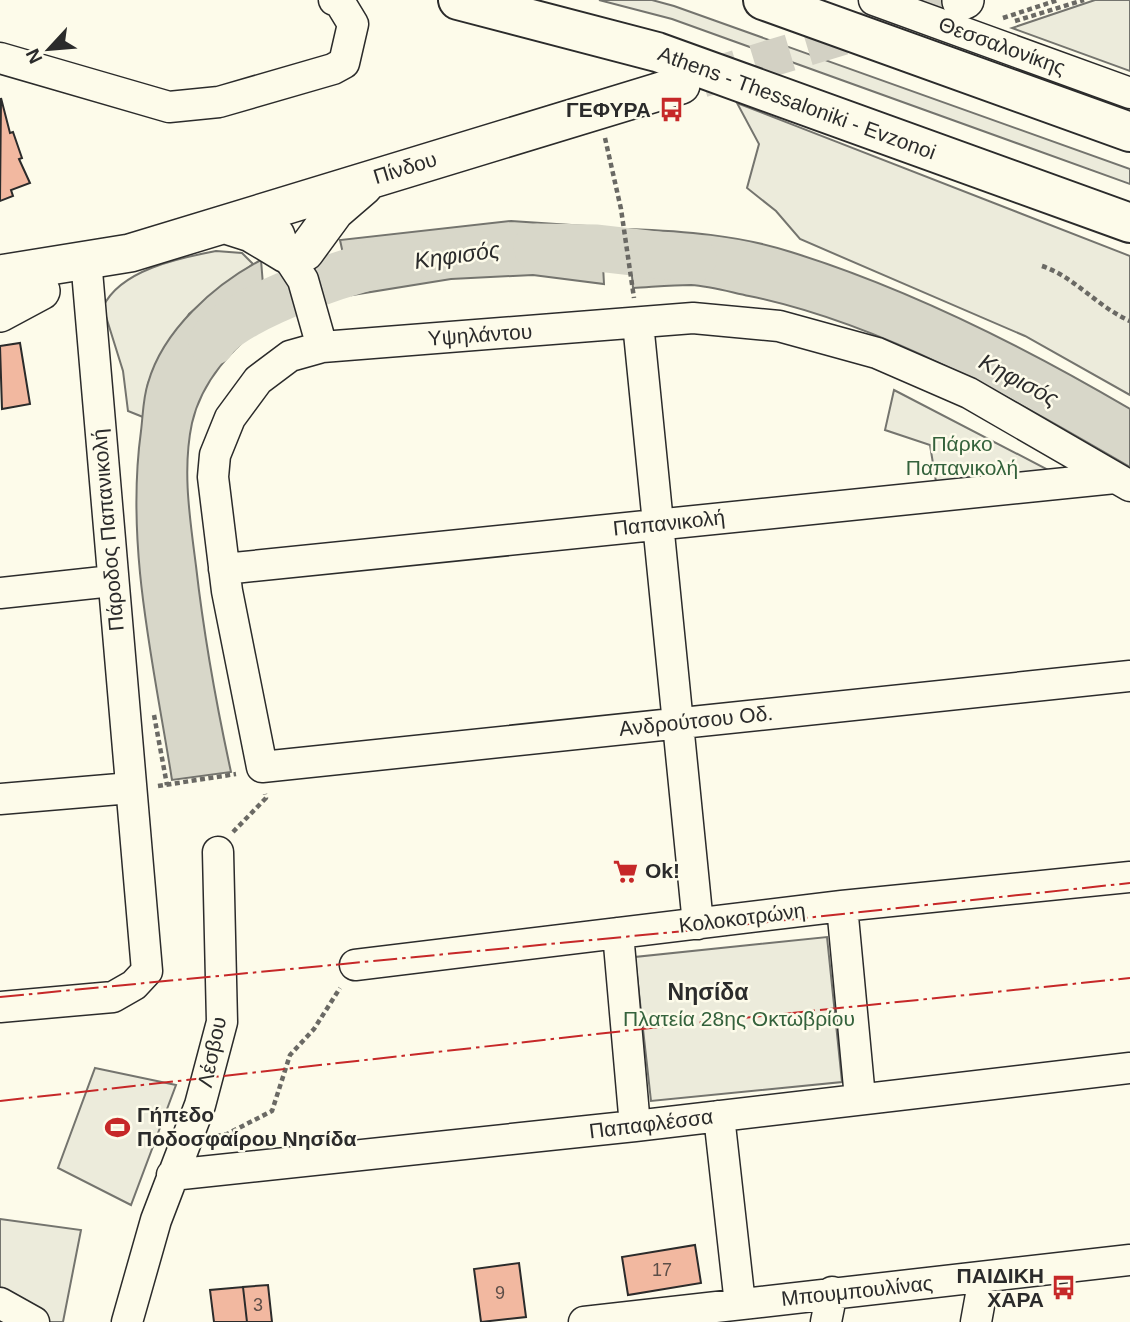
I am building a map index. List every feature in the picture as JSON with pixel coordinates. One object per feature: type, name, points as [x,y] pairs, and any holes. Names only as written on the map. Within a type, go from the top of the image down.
[{"type":"highway","name":"Athens - Thessaloniki - Evzonoi","points":[[458,0],[657,52],[1130,223]]},
{"type":"highway","points":[[763,0],[1130,132]]},
{"type":"main road","name":"Πίνδου","points":[[130,253],[681,85]]},
{"type":"main road","points":[[226,225],[251,233],[298,262],[335,211],[379,176]]},
{"type":"main road","points":[[0,313],[41,291],[130,253]]},
{"type":"main road","points":[[0,274],[130,253]]},
{"type":"main road","points":[[0,299],[41,291]]},
{"type":"street","points":[[0,58],[169,107],[191,107],[219,102],[333,69],[344,63],[353,24],[339,1],[334,0]]},
{"type":"street","name":"Θεσσαλονίκης","points":[[874,0],[994,30],[1130,93]]},
{"type":"street","points":[[262,767],[224,569],[213,477],[221,435],[243,398],[272,368],[290,356],[322,347],[281,208]]},
{"type":"street","name":"Πάροδος Παπανικολή","points":[[0,1007],[113,997],[134,985],[147,971],[87,271]]},
{"type":"street","name":"Υψηλάντου","points":[[322,347],[693,318],[739,320],[779,326],[877,354],[969,393],[1122,482]]},
{"type":"street","points":[[638,323],[698,924]]},
{"type":"street","name":"Παπανικολή","points":[[224,569],[1122,482]]},
{"type":"street","points":[[0,593],[112,581]]},
{"type":"street","name":"Ανδρούτσου Οδ.","points":[[262,767],[1130,676]]},
{"type":"street","points":[[0,799],[131,788]]},
{"type":"street","name":"Λέσβου","points":[[127,1322],[156,1220],[188,1141],[222,1022],[218,852]]},
{"type":"street","name":"Κολοκοτρώνη","points":[[355,965],[842,906],[1130,877]]},
{"type":"street","points":[[842,906],[860,1098]]},
{"type":"street","points":[[618,933],[635,1126]]},
{"type":"street","name":"Παπαφλέσσα","points":[[172,1175],[635,1126],[1130,1068]]},
{"type":"street","points":[[719,1116],[740,1304]]},
{"type":"street","name":"Μπουμπουλίνας","points":[[584,1322],[1130,1260]]},
{"type":"street","points":[[976,1322],[984,1278]]},
{"type":"street","points":[[826,1322],[832,1292]]},
{"type":"street","points":[[0,1303],[34,1322]]},
{"type":"path","points":[[994,30],[1058,0]]},
{"type":"path","points":[[994,30],[1084,0]]},
{"type":"path","points":[[598,110],[621,209],[638,323]]},
{"type":"path","points":[[1042,266],[1057,271],[1098,304],[1130,321]]},
{"type":"path","points":[[218,852],[238,826],[266,798],[262,767]]},
{"type":"path","points":[[172,784],[230,776]]},
{"type":"path","points":[[188,1141],[227,1134],[272,1111],[290,1055],[314,1029],[355,965]]},
{"type":"green space","points":[[599,0],[652,0],[674,6],[1130,169],[1130,184],[672,19]]},
{"type":"green space","points":[[1095,0],[1130,0],[1130,71],[1012,28]]},
{"type":"green space","points":[[737,103],[1130,256],[1130,395],[1025,336],[800,239],[776,211],[747,188],[759,144]]},
{"type":"green space","points":[[216,251],[242,253],[253,264],[189,314],[148,383],[143,417],[128,411],[123,371],[103,307],[111,294],[136,275],[168,262]]},
{"type":"green space","name":"Πάρκο Παπανικολή","points":[[894,390],[1058,475],[937,488],[930,445],[885,430]]},
{"type":"green space","name":"Πλατεία 28ης Οκτωβρίου","points":[[827,937],[842,1082],[651,1101],[635,957]]},
{"type":"green space","name":"Γήπεδο Ποδοσφαίρου Νησίδα","points":[[95,1068],[176,1085],[131,1205],[58,1168]]},
{"type":"green space","points":[[0,1219],[81,1230],[63,1322],[0,1322]]},
{"type":"water","points":[[511,221],[601,227],[604,284],[533,275],[451,279],[352,295],[340,240]]},
{"type":"water","points":[[628,229],[711,235],[771,246],[879,283],[965,321],[1049,363],[1130,409],[1130,467],[993,390],[898,344],[849,325],[799,309],[705,287],[684,285],[633,288]]},
{"type":"water","points":[[261,260],[266,322],[230,354],[211,379],[197,407],[189,441],[189,512],[215,695],[231,772],[172,780],[150,650],[139,562],[137,475],[145,395],[155,364],[178,327],[226,282]]},
{"type":"building","points":[[1,98],[10,133],[13,132],[22,158],[19,159],[30,183],[11,190],[13,196],[0,201]]},
{"type":"building","points":[[20,343],[30,404],[2,409],[0,346]]},
{"type":"building","points":[[695,1245],[701,1283],[628,1295],[622,1257]]},
{"type":"building","points":[[519,1263],[526,1317],[481,1322],[474,1269]]},
{"type":"building","points":[[268,1285],[272,1322],[247,1322],[243,1287]]},
{"type":"building","points":[[243,1287],[247,1322],[214,1322],[210,1290]]},
{"type":"waterway","name":"Κηφισός","points":[[537,247],[597,248],[693,259]]},
{"type":"waterway","name":"Κηφισός","points":[[212,342],[225,328],[273,301],[335,277],[411,258]]},
{"type":"tunnel","points":[[702,79],[961,1]]},
{"type":"power","points":[[0,997],[685,931],[1130,883]]},
{"type":"power","points":[[0,1101],[695,1023],[1130,978]]},
{"type":"place","name":"ΓΕΦΥΡΑ","points":[[671,110]]},
{"type":"place","name":"Ok!","points":[[625,871]]},
{"type":"place","name":"Γήπεδο Ποδοσφαίρου Νησίδα","points":[[117,1127]]},
{"type":"place","name":"ΠΑΙΔΙΚΗ ΧΑΡΑ","points":[[1064,1288]]},
{"type":"district","name":"Νησίδα","points":[[708,992]]}]
